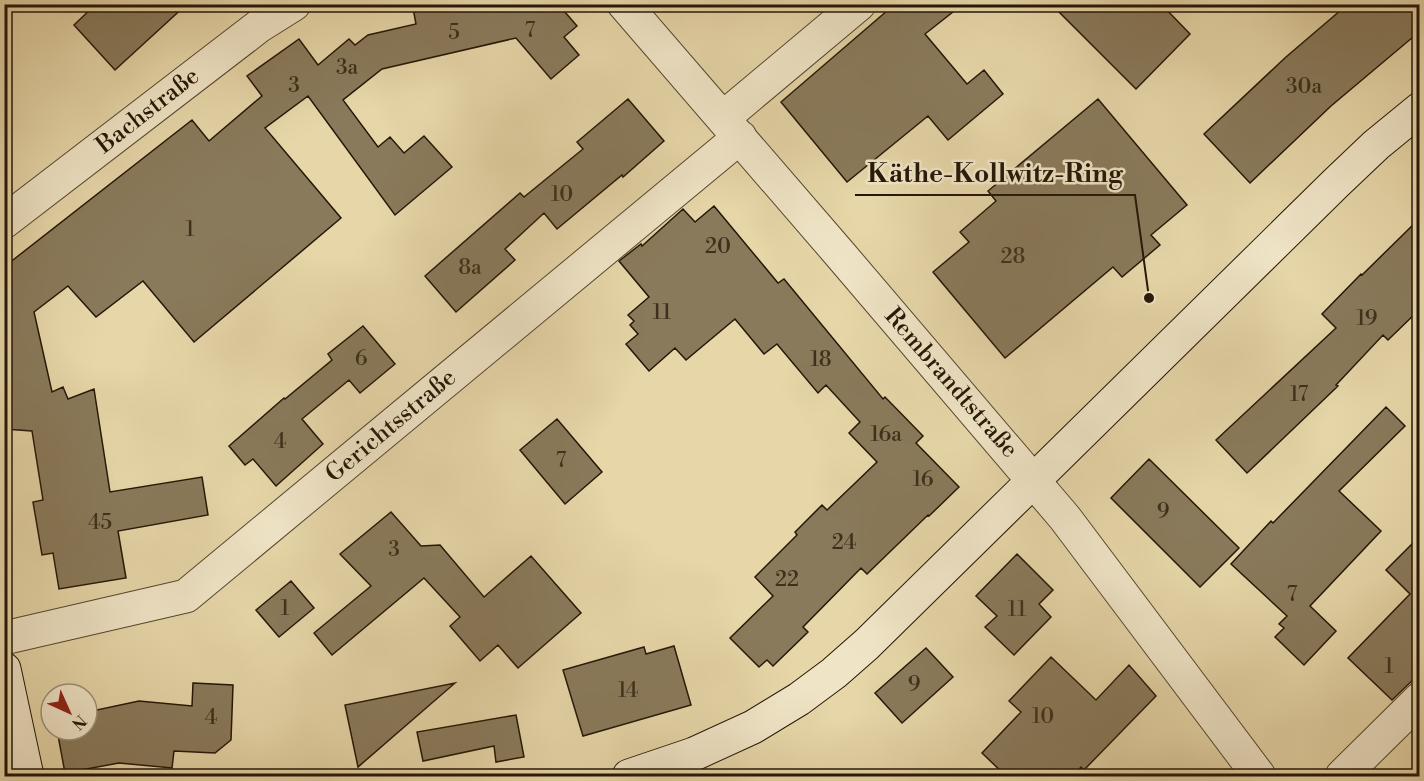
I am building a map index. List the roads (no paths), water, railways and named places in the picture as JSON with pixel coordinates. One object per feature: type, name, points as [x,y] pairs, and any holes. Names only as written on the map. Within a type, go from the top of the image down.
[{"type":"street","name":"Bachstraße","points":[[4,222],[259,26],[294,4]]},
{"type":"street","name":"Rembrandtstraße","points":[[624,4],[1034,480],[1260,777]]},
{"type":"street","name":"Gerichtsstraße","points":[[4,638],[186,596],[731,128],[859,4]]},
{"type":"street","points":[[637,776],[694,754],[753,727],[808,693],[834,673],[867,644],[1336,183],[1419,109]]},
{"type":"street","points":[[4,669],[27,777]]},
{"type":"street","points":[[1342,777],[1419,699]]},
{"type":"place","name":"Käthe-Kollwitz-Ring","points":[[1149,298]]}]
